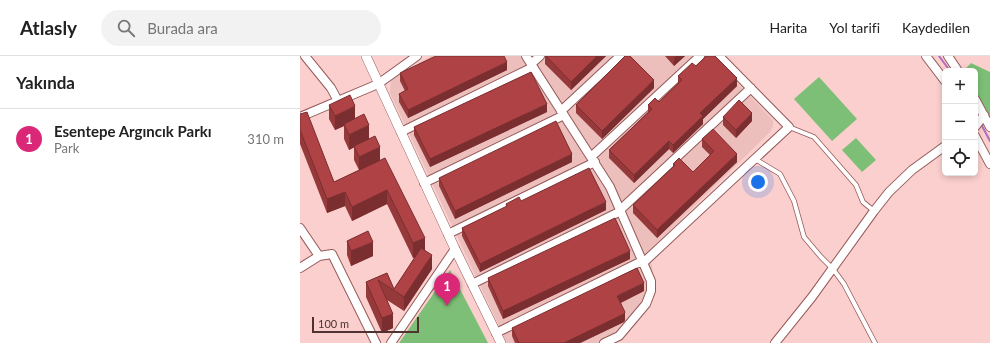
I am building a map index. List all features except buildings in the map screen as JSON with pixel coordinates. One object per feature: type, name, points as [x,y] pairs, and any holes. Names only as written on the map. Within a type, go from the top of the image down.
[{"type":"street","points":[[305,56],[331,88],[338,101]]},
{"type":"street","points":[[366,56],[455,249],[501,343]]},
{"type":"street","points":[[300,117],[378,84],[417,56]]},
{"type":"street","points":[[526,56],[610,187],[650,281],[651,291],[648,300],[619,336],[604,343]]},
{"type":"street","points":[[401,132],[532,65],[540,56]]},
{"type":"street","points":[[424,183],[563,113],[620,56]]},
{"type":"street","points":[[448,234],[593,160],[700,56]]},
{"type":"street","points":[[926,56],[942,78]]},
{"type":"street","points":[[948,56],[956,68]]},
{"type":"street","points":[[496,333],[642,262],[789,127],[724,58]]},
{"type":"street","points":[[472,284],[620,210],[751,88]]},
{"type":"street","points":[[978,104],[990,127]]},
{"type":"street","points":[[978,123],[984,115]]},
{"type":"street","points":[[977,140],[990,164]]},
{"type":"street","points":[[775,343],[812,297],[889,192],[912,170],[942,148]]},
{"type":"street","points":[[300,228],[319,256]]},
{"type":"street","points":[[391,343],[455,249]]},
{"type":"street","points":[[300,268],[319,256],[332,254],[376,343]]},
{"type":"lane","points":[[789,127],[814,137],[856,185],[863,202],[874,211]]},
{"type":"lane","points":[[755,159],[780,174],[794,201],[804,237],[821,257],[833,268],[844,284],[875,343]]},
{"type":"shaded area","points":[[431,56],[711,56],[773,120],[773,126],[770,132],[648,252],[652,266],[653,280],[643,313],[637,323],[622,340],[615,343],[507,343],[390,93],[391,79]]},
{"type":"green space","points":[[971,63],[990,72],[990,119],[978,96],[978,68],[966,68]]},
{"type":"green space","points":[[819,77],[857,119],[832,141],[794,99]]},
{"type":"green space","points":[[856,138],[876,160],[862,172],[842,150]]},
{"type":"green space","points":[[450,270],[488,343],[399,343]]},
{"type":"waterway","points":[[939,56],[948,68]]},
{"type":"waterway","points":[[981,124],[990,141]]},
{"type":"place","name":"Esentepe Argıncık Parkı","points":[[447,306]]}]
